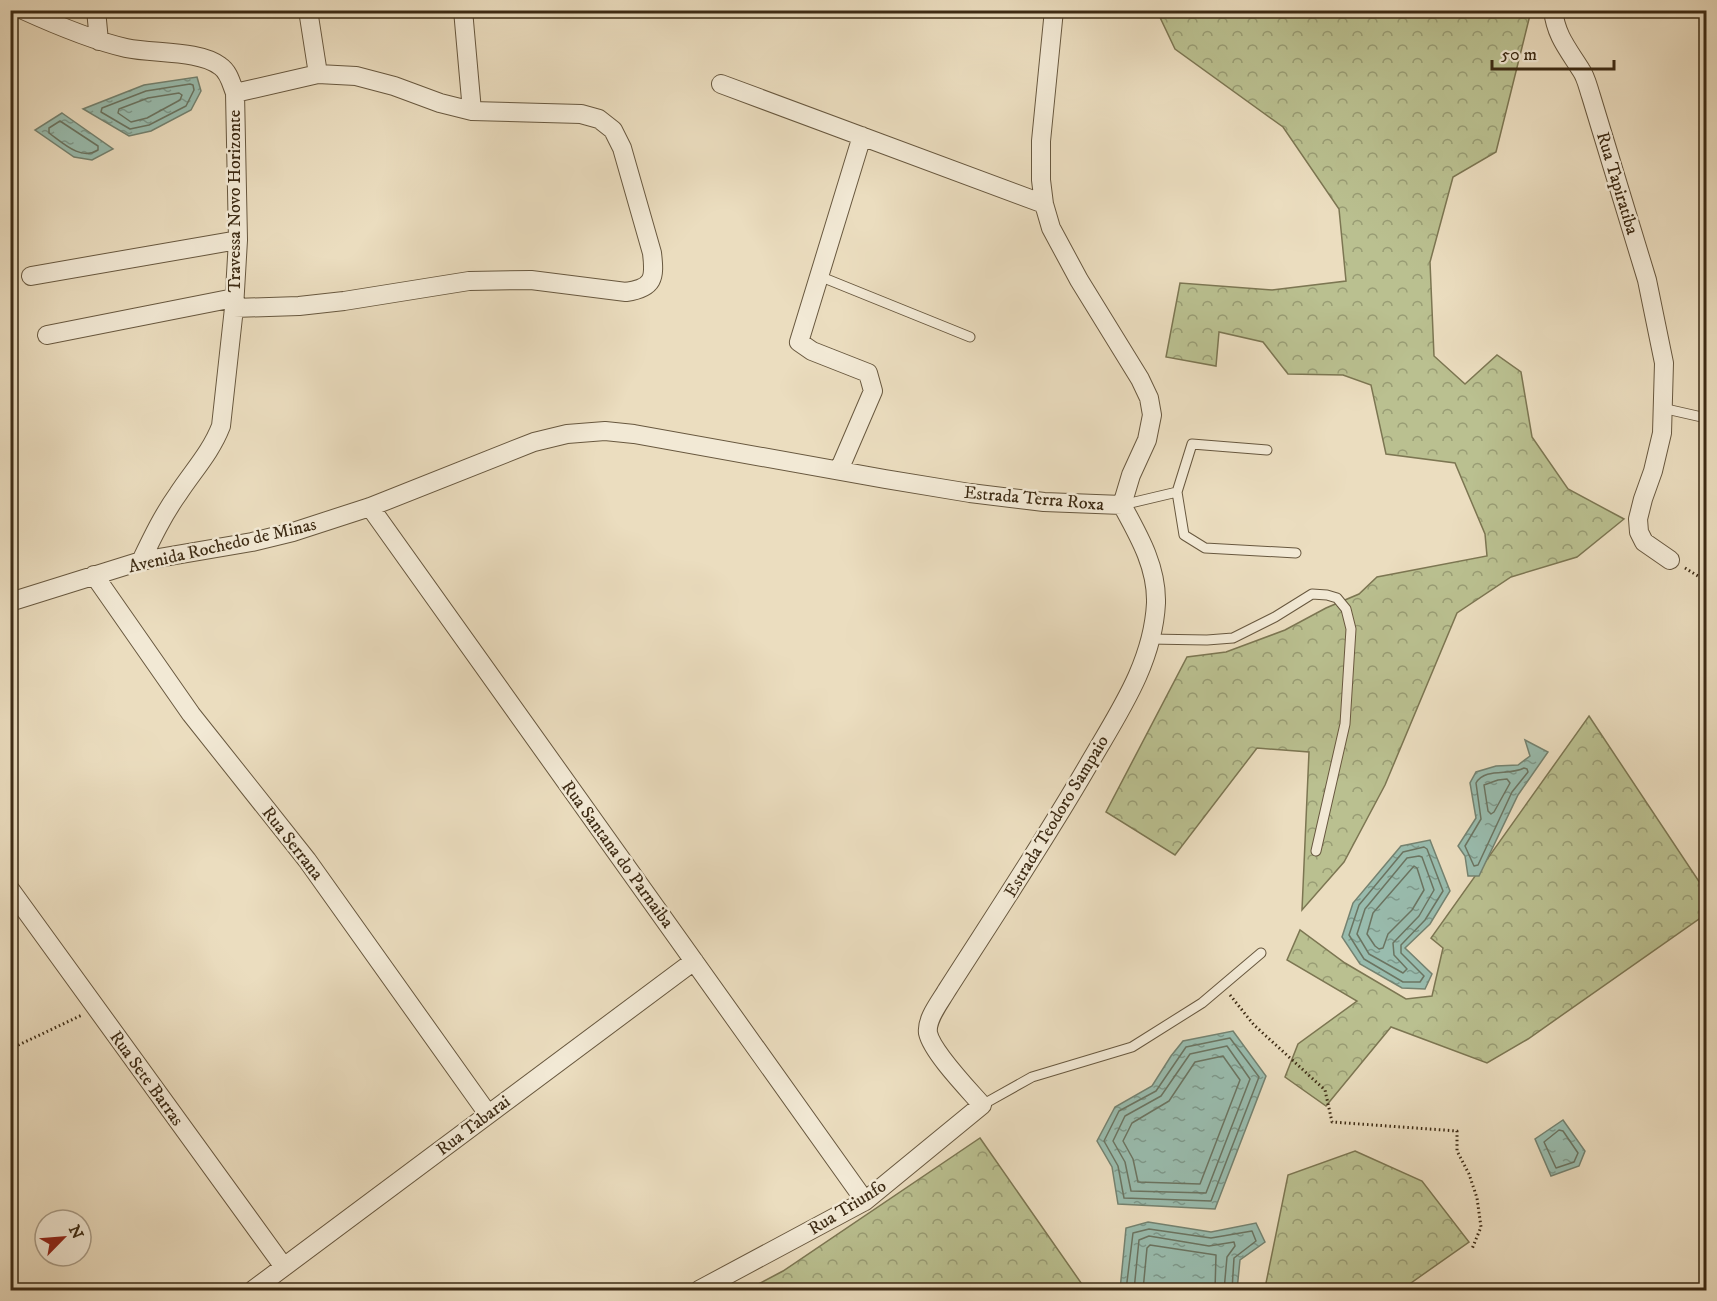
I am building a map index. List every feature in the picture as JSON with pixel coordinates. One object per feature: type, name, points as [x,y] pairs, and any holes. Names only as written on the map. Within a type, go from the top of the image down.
[{"type":"street","name":"Travessa Novo Horizonte","points":[[23,10],[99,41],[128,48],[206,58],[221,66],[228,74],[235,93],[238,240],[221,426],[214,444],[177,494],[141,561]]},
{"type":"street","points":[[96,10],[99,41]]},
{"type":"street","points":[[308,10],[318,74]]},
{"type":"street","points":[[464,10],[472,111]]},
{"type":"street","name":"Estrada Terra Roxa","points":[[567,434],[605,432],[634,434],[969,493],[1044,502],[1122,505],[1131,475],[1148,440],[1152,415],[1149,398],[1079,280],[1052,228],[1044,204],[1041,180],[1041,141],[1054,10]]},
{"type":"street","name":"Rua Tapiratiba","points":[[1553,10],[1563,45],[1582,72],[1616,172],[1647,280],[1664,363],[1662,433],[1653,471],[1642,499],[1638,519],[1639,532],[1644,542],[1670,560]]},
{"type":"street","points":[[47,335],[234,303],[299,306],[469,281],[531,280],[626,292],[641,290],[650,282],[654,270],[652,253],[622,148],[613,130],[599,119],[581,114],[472,111],[356,75],[318,74],[235,93]]},
{"type":"street","points":[[721,84],[1044,204]]},
{"type":"street","points":[[839,470],[873,391],[868,373],[812,351],[799,342],[862,136]]},
{"type":"street","points":[[31,276],[238,240]]},
{"type":"street","name":"Avenida Rochedo de Minas","points":[[10,602],[141,561],[252,542],[293,532],[370,507],[534,442],[567,434]]},
{"type":"street","name":"Estrada Teodoro Sampaio","points":[[982,1105],[936,1048],[928,1033],[930,1020],[946,990],[1066,804],[1137,680],[1156,604],[1154,579],[1147,554],[1122,505]]},
{"type":"street","name":"Rua Santana do Parnaiba","points":[[370,507],[865,1201]]},
{"type":"street","name":"Rua Serrana","points":[[94,575],[191,714],[307,860],[488,1114]]},
{"type":"street","name":"Rua Sete Barras","points":[[10,889],[284,1267]]},
{"type":"street","name":"Rua Tabarai","points":[[253,1290],[694,961]]},
{"type":"street","name":"Rua Triunfo","points":[[699,1290],[865,1201],[982,1105]]},
{"type":"lane","points":[[819,276],[970,337]]},
{"type":"lane","points":[[1662,408],[1707,418]]},
{"type":"lane","points":[[1267,450],[1192,444],[1177,492],[1184,535],[1205,548],[1296,554]]},
{"type":"lane","points":[[1122,505],[1177,492]]},
{"type":"lane","points":[[1149,639],[1233,638],[1275,617],[1312,594],[1337,598],[1346,609],[1351,628],[1345,724],[1316,851]]},
{"type":"lane","points":[[982,1105],[1032,1077],[1132,1047],[1166,1028],[1223,986],[1262,953]]},
{"type":"path","points":[[1670,560],[1707,581]]},
{"type":"path","points":[[1223,986],[1254,1025],[1325,1090],[1332,1122],[1457,1131],[1457,1151],[1469,1174],[1477,1198],[1481,1227],[1472,1249]]},
{"type":"path","points":[[10,1049],[96,1009]]},
{"type":"green space","points":[[1157,11],[1531,11],[1496,152],[1453,177],[1430,262],[1434,356],[1465,384],[1497,355],[1521,372],[1532,437],[1568,489],[1624,519],[1577,557],[1511,577],[1457,613],[1385,785],[1344,862],[1302,910],[1309,752],[1257,748],[1175,855],[1106,812],[1187,657],[1226,652],[1285,630],[1326,608],[1359,594],[1377,577],[1487,556],[1485,534],[1455,463],[1386,454],[1371,385],[1343,375],[1288,374],[1263,342],[1219,332],[1216,366],[1166,357],[1180,283],[1272,290],[1346,281],[1339,209],[1283,127],[1175,49]]},
{"type":"green space","points":[[1589,716],[1706,892],[1706,914],[1528,1039],[1487,1063],[1391,1027],[1326,1106],[1285,1077],[1298,1044],[1357,1001],[1287,960],[1300,930],[1345,963],[1406,999],[1432,996],[1443,948],[1431,938]]},
{"type":"green space","points":[[980,1138],[1086,1290],[747,1290],[783,1271]]},
{"type":"green space","points":[[1355,1151],[1422,1181],[1469,1242],[1401,1290],[1262,1290],[1265,1288],[1288,1175]]},
{"type":"water","points":[[197,77],[201,91],[191,110],[151,131],[129,136],[83,109],[144,85]]},
{"type":"water","points":[[62,113],[113,149],[92,160],[74,157],[35,130]]},
{"type":"water","points":[[1525,740],[1548,752],[1518,795],[1479,876],[1468,876],[1465,856],[1458,846],[1476,818],[1470,783],[1476,772],[1496,766],[1518,765],[1530,756]]},
{"type":"water","points":[[1430,840],[1450,891],[1430,924],[1405,948],[1432,974],[1425,989],[1402,988],[1360,964],[1342,937],[1353,903],[1401,846]]},
{"type":"water","points":[[1233,1031],[1266,1076],[1215,1209],[1118,1204],[1112,1167],[1097,1141],[1115,1107],[1152,1086],[1183,1041]]},
{"type":"water","points":[[1563,1120],[1585,1151],[1579,1166],[1551,1176],[1535,1139]]},
{"type":"water","points":[[1148,1222],[1211,1232],[1256,1223],[1265,1242],[1240,1260],[1237,1290],[1120,1290],[1126,1228]]}]
